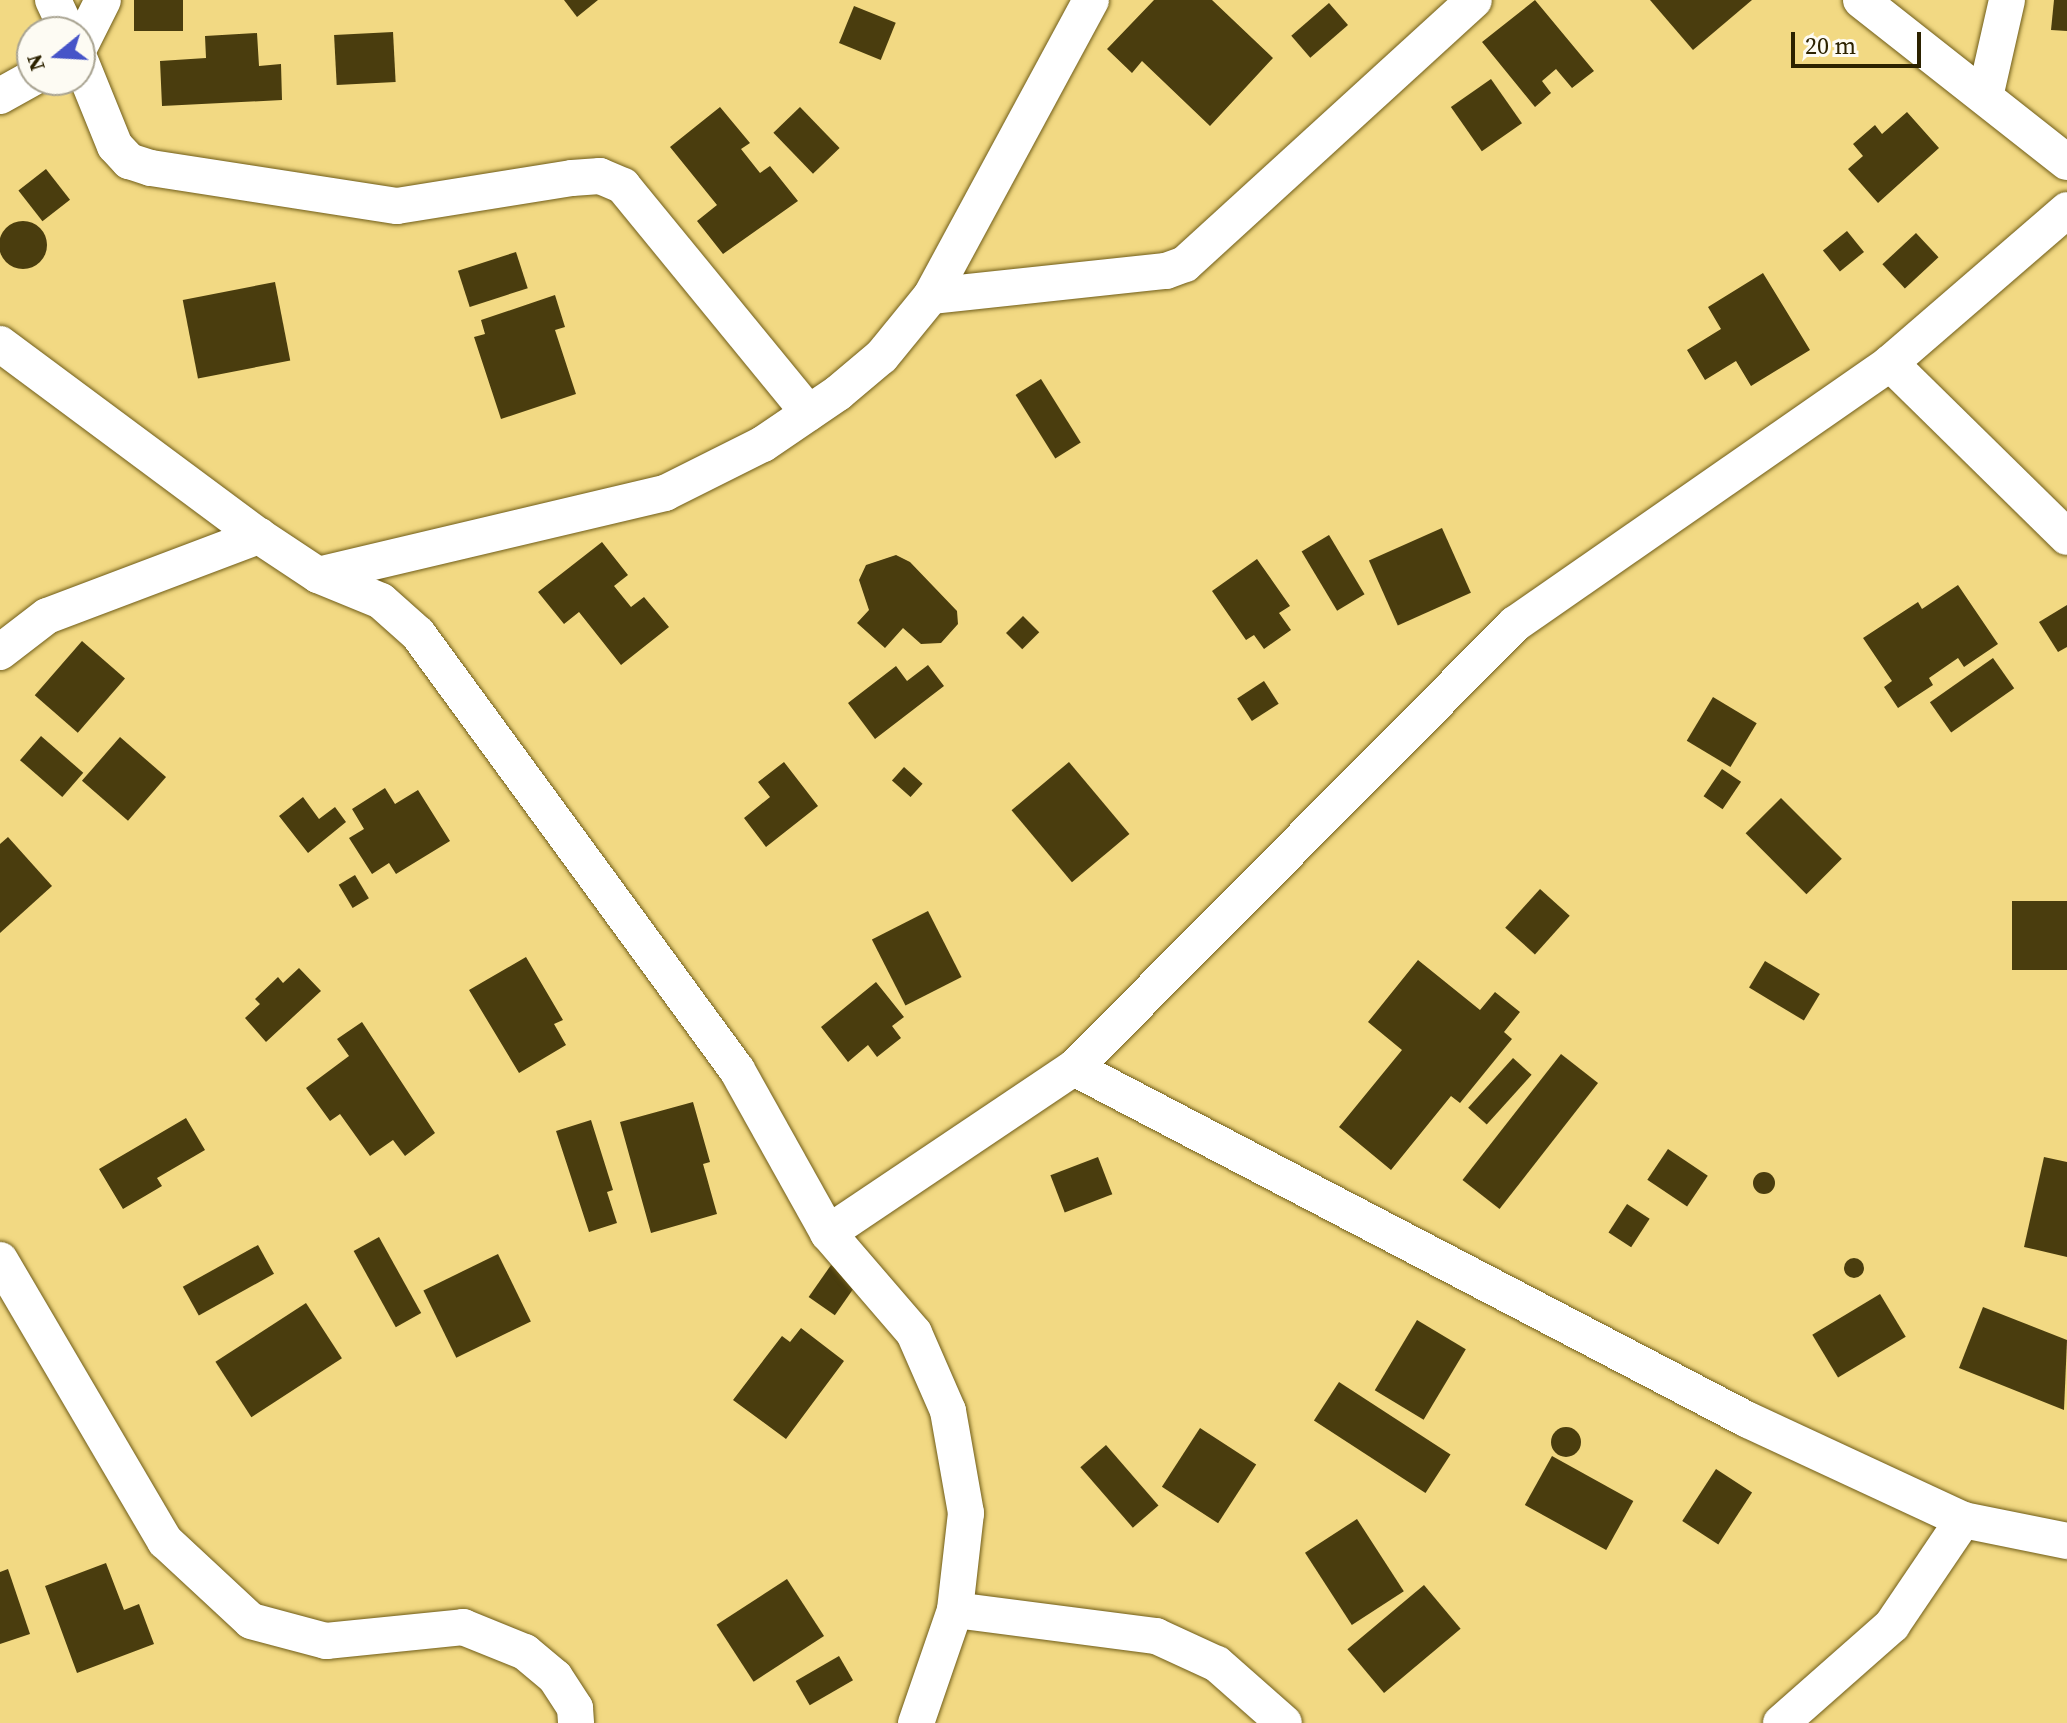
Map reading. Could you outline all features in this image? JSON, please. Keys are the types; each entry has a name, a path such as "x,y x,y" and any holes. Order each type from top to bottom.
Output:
{"street":[{"path":"318,575 665,493 763,444 809,413 882,356 931,296 1091,0"},
{"path":"931,296 1166,271 1185,264 1474,0"},
{"path":"1861,0 2067,162"},
{"path":"1985,97 2007,0"},
{"path":"95,96 115,146 129,161 151,168 397,206 572,178 600,176 623,186 809,413"},
{"path":"828,1233 1074,1068 1515,624 1890,363 2067,210"},
{"path":"0,344 259,536 318,575 381,601 418,634 737,1070 828,1233 914,1333 948,1411 966,1513 955,1610 916,1723"},
{"path":"1890,363 2067,537"},
{"path":"0,652 47,616 259,536"},
{"path":"1074,1068 1658,1378 1963,1520 2067,1541"},
{"path":"0,1260 165,1541 251,1621 326,1641 463,1627 525,1652 555,1677 575,1708 576,1723"},
{"path":"1781,1723 1892,1625 1963,1520"},
{"path":"955,1610 1156,1636 1217,1664 1284,1723"}],"building":[{"path":"134,0 183,0 183,31 134,31"},
{"path":"564,0 598,0 577,17"},
{"path":"1154,0 1212,0 1273,58 1210,126 1142,61 1132,73 1107,49"},
{"path":"1535,0 1594,71 1572,88 1556,69 1542,81 1551,93 1535,107 1482,42"},
{"path":"1650,0 1752,0 1693,50"},
{"path":"2054,0 2067,0 2067,31 2051,30"},
{"path":"1329,3 1348,25 1310,58 1291,36"},
{"path":"854,6 896,23 881,60 839,43"},
{"path":"393,32 396,82 337,85 334,35"},
{"path":"257,33 259,66 281,64 282,100 162,106 160,61 206,58 205,36"},
{"path":"1491,79 1522,123 1482,151 1451,107"},
{"path":"720,107 750,143 741,149 760,173 770,166 798,201 723,254 697,221 717,205 670,147"},
{"path":"800,107 840,148 813,174 773,133"},
{"path":"1907,112 1939,148 1878,203 1848,169 1863,156 1853,144 1875,125 1882,134"},
{"path":"46,169 70,200 42,221 18,191"},
{"path":"23,221 40,228 47,245 40,262 23,269 6,262 -1,245 6,228"},
{"path":"1847,231 1864,252 1840,271 1823,251"},
{"path":"1916,233 1939,257 1905,289 1882,264"},
{"path":"516,252 528,288 470,307 458,271"},
{"path":"1763,273 1810,350 1751,386 1736,361 1705,380 1687,350 1721,329 1708,307"},
{"path":"275,282 290,361 198,378 183,300"},
{"path":"555,295 565,327 555,330 576,394 501,419 474,337 485,334 481,320"},
{"path":"1041,379 1081,443 1055,459 1016,395"},
{"path":"1442,528 1471,593 1398,625 1369,561"},
{"path":"1329,535 1365,594 1337,611 1302,551"},
{"path":"602,542 628,575 614,586 631,607 644,597 669,627 621,665 579,612 564,624 538,592"},
{"path":"896,555 910,562 957,611 958,624 941,643 921,644 903,628 885,648 857,623 869,610 859,580 866,565"},
{"path":"1257,559 1290,606 1279,613 1291,630 1264,649 1254,635 1246,640 1212,591"},
{"path":"1958,585 1998,644 1964,667 1958,658 1929,678 1933,685 1898,708 1884,687 1892,681 1863,638 1918,602 1922,609"},
{"path":"2067,605 2067,647 2058,652 2039,622"},
{"path":"1023,616 1039,632 1022,649 1006,633"},
{"path":"82,641 125,678 78,733 35,695"},
{"path":"1993,658 2014,688 1951,732 1930,702"},
{"path":"928,665 944,686 875,739 848,703 896,666 907,681"},
{"path":"1264,681 1279,704 1252,721 1237,698"},
{"path":"1713,697 1757,723 1730,767 1687,741"},
{"path":"41,736 83,773 62,797 20,760"},
{"path":"120,737 166,777 128,821 82,781"},
{"path":"784,762 818,806 766,847 744,818 770,797 758,782"},
{"path":"1069,762 1129,834 1072,882 1012,810"},
{"path":"904,767 923,784 911,797 892,780"},
{"path":"1722,769 1741,782 1723,809 1704,796"},
{"path":"385,788 395,804 418,790 450,841 396,874 389,863 372,874 349,838 364,829 352,809"},
{"path":"303,797 319,819 335,807 346,822 308,853 279,816"},
{"path":"1781,798 1842,859 1806,894 1746,833"},
{"path":"8,837 52,886 0,933 0,844"},
{"path":"355,875 369,898 353,908 339,885"},
{"path":"1540,889 1570,916 1535,954 1505,928"},
{"path":"2012,901 2067,901 2067,970 2012,970"},
{"path":"928,911 962,977 905,1006 872,940"},
{"path":"526,957 563,1020 554,1024 566,1045 519,1073 469,990"},
{"path":"1418,960 1480,1010 1495,992 1520,1012 1504,1032 1512,1039 1460,1103 1451,1096 1391,1170 1339,1127 1402,1050 1368,1022"},
{"path":"1765,961 1820,994 1804,1021 1749,988"},
{"path":"299,968 321,991 266,1042 245,1018 260,1004 255,999 278,977 283,983"},
{"path":"876,982 904,1017 892,1026 901,1038 877,1057 868,1045 848,1062 821,1027"},
{"path":"362,1022 435,1133 405,1156 393,1140 370,1156 340,1114 330,1121 306,1088 349,1056 337,1039"},
{"path":"1561,1054 1598,1083 1500,1209 1462,1180"},
{"path":"1513,1058 1532,1075 1487,1125 1468,1108"},
{"path":"693,1102 710,1162 703,1164 717,1214 651,1233 620,1122"},
{"path":"186,1118 205,1150 157,1178 162,1186 123,1209 99,1169"},
{"path":"591,1120 613,1190 607,1192 617,1223 589,1232 556,1131"},
{"path":"1668,1149 1708,1176 1687,1207 1647,1180"},
{"path":"1098,1157 1112,1194 1065,1213 1050,1175"},
{"path":"2044,1157 2067,1162 2067,1257 2024,1247"},
{"path":"1764,1172 1775,1183 1764,1194 1753,1183"},
{"path":"1627,1204 1650,1219 1631,1247 1608,1233"},
{"path":"379,1237 421,1313 396,1327 354,1251"},
{"path":"258,1245 274,1274 199,1316 183,1287"},
{"path":"498,1254 531,1321 456,1358 423,1290"},
{"path":"1854,1258 1861,1261 1864,1268 1861,1275 1854,1278 1847,1275 1844,1268 1847,1261"},
{"path":"831,1265 857,1283 835,1315 809,1297"},
{"path":"1880,1294 1906,1337 1838,1378 1812,1335"},
{"path":"306,1303 342,1358 251,1417 215,1362"},
{"path":"1983,1307 2067,1340 2064,1410 1959,1368"},
{"path":"1417,1320 1466,1349 1424,1420 1375,1390"},
{"path":"801,1328 844,1361 786,1439 733,1400 782,1336 790,1342"},
{"path":"1339,1382 1451,1454 1425,1493 1314,1421"},
{"path":"1566,1427 1577,1431 1581,1442 1577,1453 1566,1457 1555,1453 1551,1442 1555,1431"},
{"path":"1200,1428 1256,1464 1218,1523 1162,1487"},
{"path":"1106,1445 1158,1505 1133,1528 1080,1467"},
{"path":"1552,1456 1633,1501 1606,1550 1525,1505"},
{"path":"1716,1469 1752,1492 1718,1544 1682,1521"},
{"path":"1357,1519 1404,1591 1352,1625 1305,1553"},
{"path":"106,1563 124,1610 139,1604 154,1644 77,1673 45,1586"},
{"path":"8,1569 30,1634 0,1644 0,1572"},
{"path":"787,1579 824,1636 754,1682 717,1625"},
{"path":"1424,1585 1461,1629 1384,1693 1347,1649"},
{"path":"839,1656 853,1680 810,1705 796,1681"}]}
